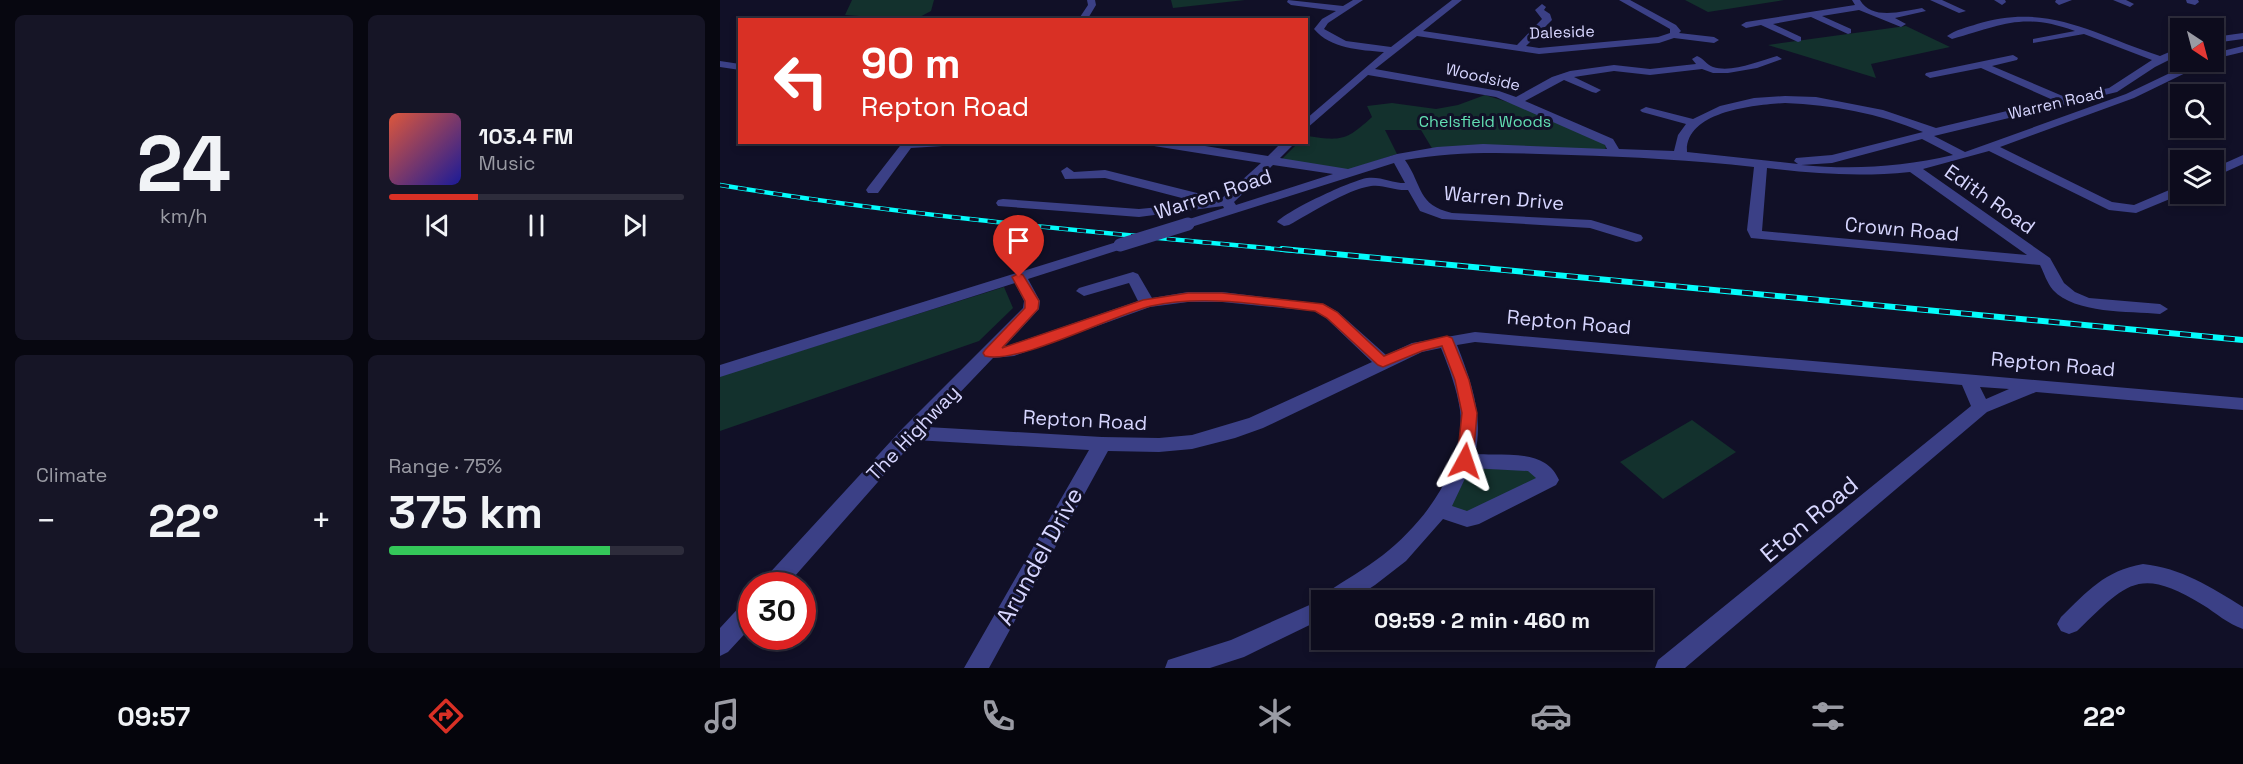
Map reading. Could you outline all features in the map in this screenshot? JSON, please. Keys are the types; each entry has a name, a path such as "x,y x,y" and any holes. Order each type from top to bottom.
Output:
{"street":[{"path":"1083,18 1092,5 1091,0"},
{"path":"1359,0 1325,21 1319,29 1325,36 1338,42 1392,50"},
{"path":"1308,124 1366,71 1458,0"},
{"path":"1623,0 1673,27 1676,31 1673,35"},
{"path":"1934,0 1962,11"},
{"path":"1291,2 1344,9"},
{"path":"1746,25 1813,15 1858,3 1901,24"},
{"path":"1519,48 1547,20 1547,16 1539,10 1542,7"},
{"path":"2019,9 2027,12 2030,18"},
{"path":"1885,17 1922,11"},
{"path":"1813,15 1848,31"},
{"path":"1952,33 2010,19 2072,21 2084,32 2161,60"},
{"path":"1764,23 1798,39"},
{"path":"2036,41 2084,32"},
{"name":"Daleside","path":"1415,33 1555,51 1659,40 1673,35 1714,40"},
{"path":"2224,39 2243,36"},
{"path":"2224,54 2243,49"},
{"name":"Warren Road","path":"1733,161 1832,159 2062,100 2113,90 2170,56"},
{"path":"1930,75 2013,58"},
{"path":"1517,101 1564,76 1614,68 1650,72 1700,63 1713,70 1752,66 1772,59"},
{"path":"720,64 738,67"},
{"path":"1982,65 2062,100"},
{"name":"Woodside","path":"1366,71 1480,90 1517,101 1609,142 1614,153"},
{"name":"Warren Road","path":"720,371 1188,224 1229,205 1397,158 1437,151 1483,148 1681,155 1833,172 1874,172 1913,168 1964,156 1990,147 2130,96 2179,72"},
{"path":"1564,76 1596,90"},
{"path":"1681,155 1679,147 1683,134 1694,123 1715,112 1743,104 1836,99 1892,116 1929,134 1964,156"},
{"path":"1646,110 1694,123"},
{"path":"873,189 909,144"},
{"path":"1167,144 1347,173"},
{"path":"1003,203 1139,213 1161,209 1200,209 1229,205 1288,144"},
{"path":"1990,147 2109,206 2136,209 2170,194"},
{"name":"Warren Drive","path":"1397,158 1405,166 1425,208 1444,215 1591,224 1636,238"},
{"path":"2224,168 2243,159"},
{"name":"Crown Road","path":"1761,165 1754,230 1756,235 2044,261"},
{"name":"Edith Road","path":"1913,168 2044,261"},
{"path":"1066,171 1070,176 1105,174 1205,201 1229,205"},
{"path":"1284,222 1324,200 1368,182 1379,182 1396,187 1414,186"},
{"path":"2044,261 2058,285 2069,295 2086,302 2160,309"},
{"name":"The Highway","path":"785,572 910,433 1031,309 1032,301 1019,277"},
{"path":"1084,291 1133,277 1148,303"},
{"path":"990,353 1008,352 1148,303 1188,297 1222,297 1318,307 1332,315 1383,362"},
{"name":"Repton Road","path":"910,433 1102,444 1159,445 1192,442 1256,423 1418,347 1475,337 2034,385 2241,407"},
{"path":"1348,590 1398,555 1440,510 1465,461 1469,413 1462,380 1447,341"},
{"path":"1968,379 1981,408"},
{"name":"Eton Road","path":"1667,668 1981,408 2034,385"},
{"name":"Arundel Drive","path":"976,668 1102,444"},
{"path":"1440,510 1467,519 1473,518 1549,480 1533,464 1465,461"},
{"path":"2069,624 2109,585 2127,575 2151,573 2175,580 2243,619"},
{"path":"1177,668 1236,649 1311,613"},
{"path":"720,645 738,625"}],"green space":[{"path":"852,0 934,0 931,11 918,18 845,15"},
{"path":"1171,0 1245,0 1173,8"},
{"path":"1685,0 1784,0 1708,12"},
{"path":"1906,26 1950,47 1871,64 1876,78 1768,45"},
{"name":"Chelsfield Woods","path":"1485,95 1514,104 1601,142 1606,146 1605,151 1433,150 1421,130 1385,130 1397,154 1345,171 1280,161 1297,144 1308,144 1308,136 1336,139 1356,131 1372,117 1367,106 1392,103 1436,109 1458,105"},
{"path":"1004,287 1013,308 979,341 720,431 720,376"},
{"path":"1692,420 1736,452 1663,499 1620,462"},
{"path":"1467,468 1528,470 1540,477 1470,515 1446,506"}],"railway":[{"path":"720,185 936,215 1298,251"},
{"path":"1282,249 2243,340"}],"route":[{"path":"1019,277 1032,301 1031,309 990,353 1008,352 1129,308 1188,297 1222,297 1298,303 1318,307 1332,315 1383,362 1418,347 1447,341 1462,380 1469,413 1465,461"}]}
